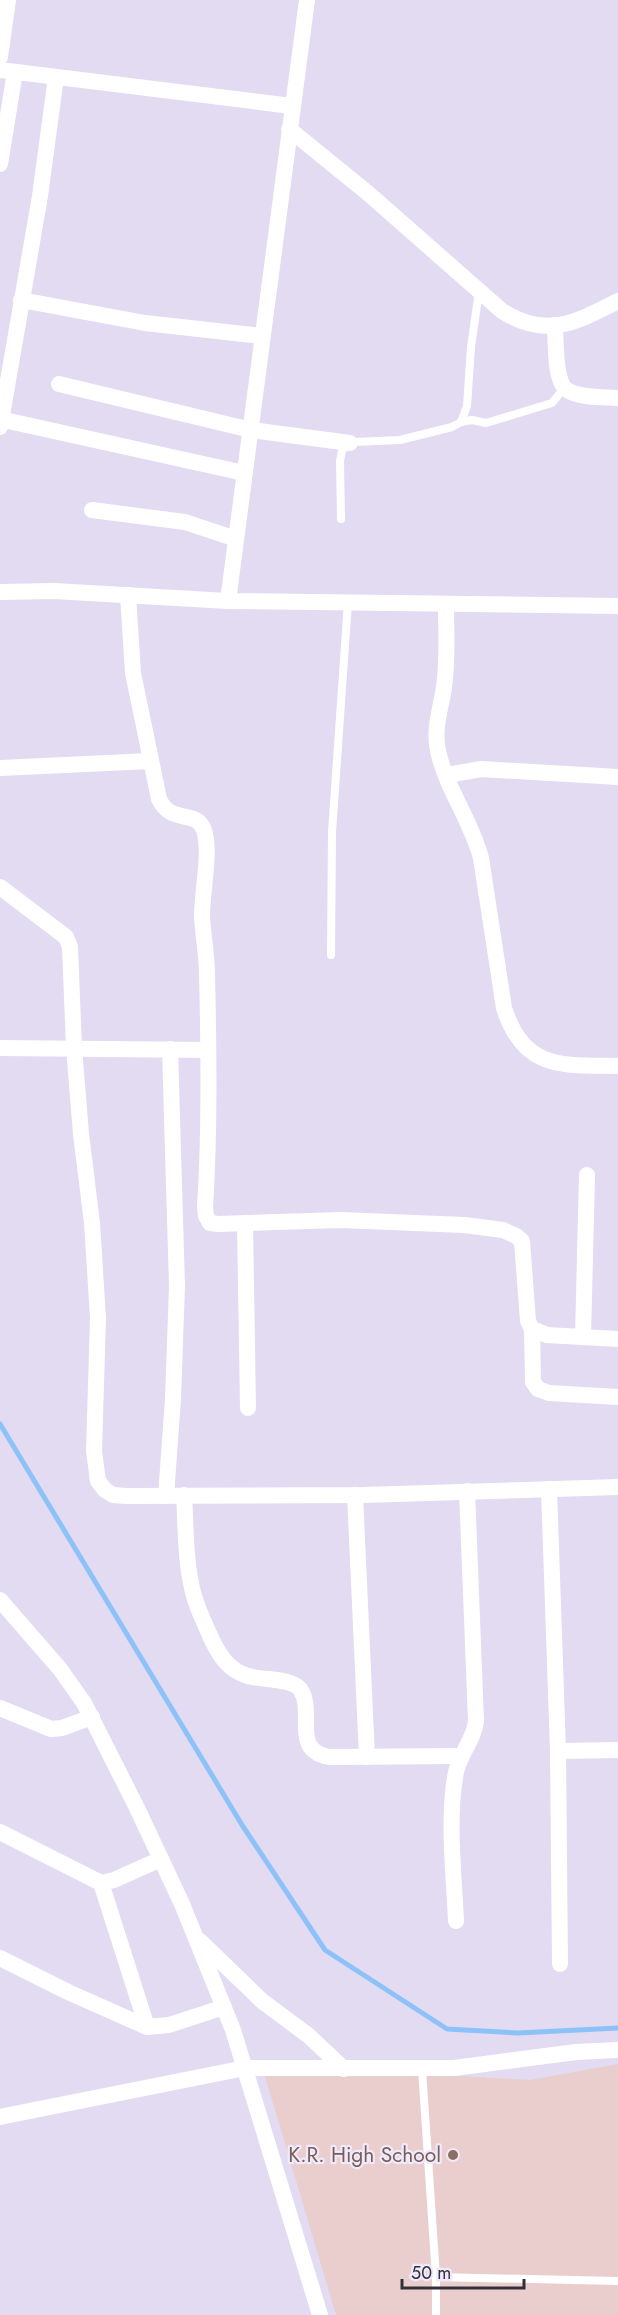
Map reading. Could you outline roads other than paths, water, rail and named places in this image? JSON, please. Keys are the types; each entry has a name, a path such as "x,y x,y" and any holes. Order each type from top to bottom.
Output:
{"street":[{"path":"0,57 8,0"},
{"path":"228,601 307,0"},
{"path":"0,164 8,71 292,106"},
{"path":"56,77 40,196 0,422 244,473"},
{"path":"289,129 369,194 502,311 519,322 533,326 555,326 578,321 618,301"},
{"path":"21,300 144,323 262,336"},
{"path":"555,326 559,378 564,388 574,393 618,398"},
{"path":"59,384 251,430 350,443"},
{"path":"92,510 185,522 236,539"},
{"path":"0,592 54,591 228,601 618,606"},
{"path":"128,595 133,673 159,799 168,813 196,820 205,831 206,859 202,900 207,973 208,1050 206,1216 210,1223 341,1220 464,1225 503,1230 522,1241 528,1321 532,1329 533,1382 538,1389 549,1393 618,1397"},
{"path":"446,604 444,687 436,737 438,753 476,838 504,1008 510,1026 517,1040 550,1061 564,1065 618,1066"},
{"path":"0,768 151,761"},
{"path":"447,775 481,769 618,777"},
{"path":"0,887 66,938 70,947 74,1047 81,1134 92,1223 98,1318 94,1451 96,1470 105,1490 113,1496 355,1495 618,1487"},
{"path":"0,1055 0,1048 208,1050"},
{"path":"166,1496 173,1399 177,1286 170,1049"},
{"path":"583,1337 587,1175"},
{"path":"245,1223 248,1408"},
{"path":"532,1329 547,1335 618,1339"},
{"path":"549,1489 558,1751 560,1964"},
{"path":"456,1921 452,1806 455,1773 460,1756 474,1733 476,1720 467,1491"},
{"path":"184,1495 193,1594 212,1639 226,1664 248,1677 299,1686 304,1695 306,1737 310,1747 318,1755 460,1756"},
{"path":"355,1495 367,1757"},
{"path":"0,1600 60,1669 92,1717 161,1859 224,2007 245,2068 320,2315"},
{"path":"0,1708 51,1729 62,1728 92,1717"},
{"path":"558,1751 618,1750"},
{"path":"0,1832 101,1883 114,1880 161,1859"},
{"path":"101,1883 122,1942 147,2026"},
{"path":"195,1936 262,2001 309,2036 344,2069"},
{"path":"0,1958 68,1992 147,2026 168,2025 224,2007"},
{"path":"0,2117 245,2068 454,2068 576,2052 618,2050"}],"lane":[{"path":"461,422 467,406 471,347 479,291"},
{"path":"341,519 340,461 346,444 400,440 472,420 486,423 552,403 564,388"},
{"path":"331,955 332,832 348,602"},
{"path":"422,2069 436,2277 436,2315"},
{"path":"436,2277 618,2281"}],"waterway":[{"path":"0,1424 242,1825 325,1950 447,2029 518,2033 618,2028"}],"place":[{"name":"K.R. High School","path":"453,2155"}]}
